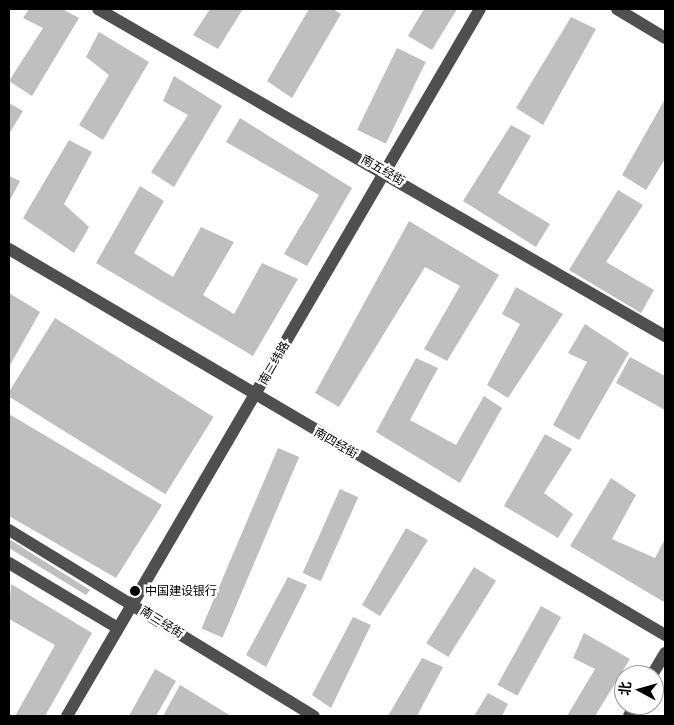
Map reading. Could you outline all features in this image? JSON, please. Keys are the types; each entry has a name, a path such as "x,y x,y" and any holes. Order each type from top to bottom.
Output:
{"street":[{"name":"南五经街","path":"98,9 385,171 665,336"},
{"name":"南二纬路","path":"67,716 480,9"},
{"path":"617,9 665,38"},
{"name":"南四经街","path":"9,249 665,635"},
{"name":"南三经街","path":"9,530 314,716"},
{"path":"9,563 118,628"},
{"path":"658,665 665,652"}],"building":[{"path":"29,9 62,9 79,18 32,96 9,81 43,28 23,18"},
{"path":"210,9 243,9 218,49 193,35"},
{"path":"309,9 333,9 341,14 292,98 267,81"},
{"path":"424,9 457,9 432,50 408,36"},
{"path":"571,17 596,29 543,125 516,108"},
{"path":"99,32 149,62 103,140 79,125 109,75 86,57"},
{"path":"397,48 426,62 386,144 357,130"},
{"path":"174,76 222,106 174,187 151,172 188,115 163,101"},
{"path":"665,99 665,159 646,190 622,175"},
{"path":"9,103 23,111 9,134"},
{"path":"240,118 352,188 307,266 284,254 319,195 226,142"},
{"path":"511,125 531,136 498,193 550,224 536,247 463,201"},
{"path":"69,140 92,152 64,204 89,227 74,253 23,218"},
{"path":"9,176 20,181 9,202"},
{"path":"140,186 164,201 134,253 173,277 201,227 234,242 203,295 234,314 262,263 298,279 253,356 96,263"},
{"path":"618,190 643,205 606,262 654,290 641,313 569,270"},
{"path":"409,221 499,275 447,361 424,349 460,286 425,267 339,407 315,393"},
{"path":"516,287 563,314 508,398 487,385 520,324 502,314"},
{"path":"9,293 40,312 9,367"},
{"path":"55,318 214,417 165,494 9,397 9,392"},
{"path":"585,324 629,353 579,440 553,425 587,362 568,353"},
{"path":"630,357 665,376 665,410 616,383"},
{"path":"416,358 438,368 410,420 456,445 484,396 502,408 460,483 376,432"},
{"path":"9,414 162,505 116,578 9,516"},
{"path":"545,434 572,449 544,493 573,514 558,538 504,506"},
{"path":"278,448 299,457 223,637 201,628"},
{"path":"611,478 636,495 612,539 655,558 665,539 664,602 570,546"},
{"path":"340,489 358,497 321,581 303,573"},
{"path":"406,528 428,540 380,616 362,605"},
{"path":"9,539 90,590 86,595 9,548"},
{"path":"474,567 496,581 448,657 426,643"},
{"path":"288,577 307,585 266,667 246,655"},
{"path":"11,584 92,633 45,716 15,716 55,645 9,619"},
{"path":"541,606 561,617 517,696 497,685"},
{"path":"353,617 371,625 331,708 312,695"},
{"path":"584,633 630,659 626,665 614,665 614,685 595,716 567,716 595,669 573,658"},
{"path":"422,658 443,667 417,716 388,716"},
{"path":"155,669 176,681 156,716 129,716"},
{"path":"180,685 231,716 163,716"},
{"path":"488,693 508,704 502,716 474,716"}],"place":[{"name":"中国建设银行","path":"135,591"}]}
